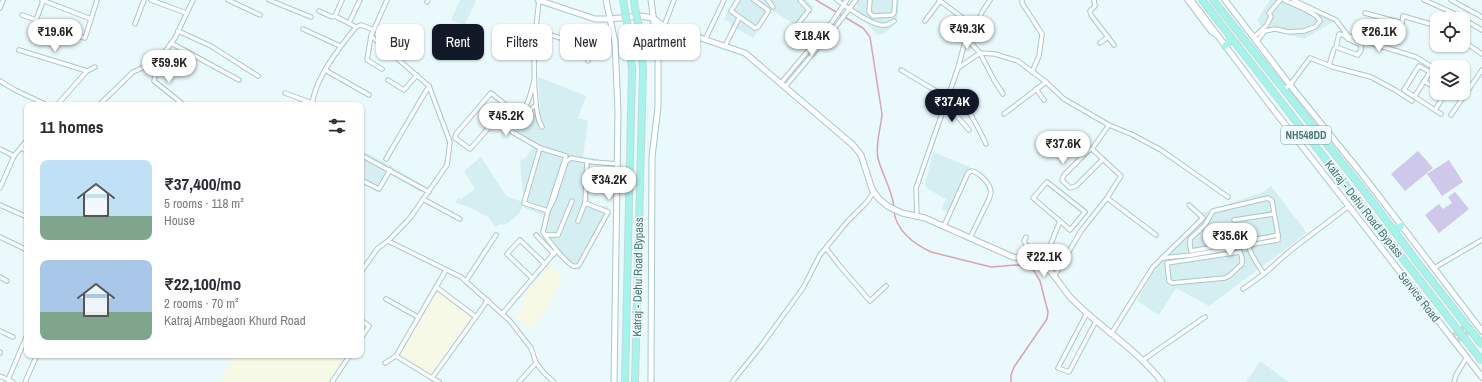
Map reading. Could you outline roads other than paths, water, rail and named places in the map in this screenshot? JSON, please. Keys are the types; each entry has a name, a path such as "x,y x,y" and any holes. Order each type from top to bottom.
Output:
{"highway":[{"name":"Katraj - Dehu Road Bypass","path":"623,0 628,29 632,69 625,382"},
{"name":"Katraj - Dehu Road Bypass","path":"634,0 639,28 642,69 635,382"},
{"name":"Katraj - Dehu Road Bypass","path":"1202,0 1482,361"},
{"name":"Katraj - Dehu Road Bypass","path":"1213,0 1482,346"},
{"path":"1225,46 1232,40"},
{"path":"1394,231 1401,226"}],"street":[{"path":"0,8 2,0"},
{"path":"22,15 36,20 43,0 91,19"},
{"path":"53,29 85,38 97,0"},
{"path":"134,24 144,0"},
{"path":"153,0 186,13"},
{"path":"180,102 154,81 158,61 171,43 193,0"},
{"path":"228,0 260,15"},
{"path":"270,0 311,17"},
{"path":"335,16 342,0"},
{"path":"349,23 360,0"},
{"path":"382,69 368,60 372,36 387,0"},
{"path":"537,24 539,0 595,19 640,16 653,18 661,24"},
{"path":"606,0 615,42 618,111 614,382"},
{"path":"651,0 658,54 658,106 652,157 651,382"},
{"path":"665,24 674,0"},
{"path":"705,40 724,0"},
{"path":"738,0 731,11 755,28 758,26 768,10 754,0"},
{"path":"768,0 773,7"},
{"path":"798,24 809,10 800,0"},
{"path":"837,0 843,7 880,25 885,25 894,21"},
{"path":"783,85 832,22 847,0"},
{"path":"783,85 837,25 856,0"},
{"path":"870,0 869,12 873,16 892,15 894,13 895,0"},
{"path":"917,217 916,188 958,68 966,38 964,19 940,0 925,21"},
{"path":"966,38 977,24 982,12 990,0"},
{"path":"1022,0 1022,3 1042,34 1039,56 1032,72"},
{"path":"1094,0 1095,6 1091,9 1090,13 1114,45"},
{"path":"1187,0 1211,32 1219,37"},
{"name":"Service Road","path":"1191,0 1349,206 1457,341 1482,377"},
{"path":"1225,0 1473,320 1480,324 1482,332"},
{"path":"1254,36 1269,22 1271,17 1269,13 1280,0"},
{"path":"1257,42 1265,31 1275,29 1289,32 1304,31 1315,27 1320,21 1319,18 1312,12 1284,0"},
{"path":"1293,0 1336,20 1344,34 1348,39 1361,45 1361,50 1358,55 1336,47 1340,34 1344,34 1416,57 1430,66"},
{"path":"1424,0 1451,12 1482,30"},
{"path":"1451,0 1482,17"},
{"path":"320,11 332,17 335,16 356,27"},
{"path":"1364,13 1402,23 1403,16 1430,24"},
{"path":"725,46 739,18"},
{"path":"312,102 313,97 326,70 340,46 356,27 361,25 374,30"},
{"path":"303,29 340,46"},
{"path":"178,30 211,46 258,76"},
{"path":"364,268 378,248 388,241 410,218 429,192 447,165 450,142 429,86 372,36"},
{"path":"1100,43 1108,37"},
{"path":"700,38 745,53 853,145 861,155 869,182 874,192 889,207 902,213 925,218 1012,257 1031,260 1046,268 1071,298 1143,360 1162,382"},
{"path":"966,38 980,53 994,80 1004,94"},
{"path":"171,43 239,80"},
{"path":"1470,46 1482,54"},
{"path":"19,50 87,71"},
{"path":"1329,66 1334,50"},
{"path":"958,68 980,53 995,54 1018,61 1046,82 1064,99 1110,125 1161,150 1228,197"},
{"path":"1284,90 1290,85 1310,58 1329,66 1371,77 1412,101"},
{"path":"534,60 536,105 539,122 542,127"},
{"path":"102,102 133,72 158,61"},
{"path":"1415,96 1430,72 1419,66 1404,90 1441,114"},
{"path":"60,102 87,71 95,67"},
{"path":"326,70 369,95"},
{"path":"901,70 948,98"},
{"path":"1470,87 1482,70"},
{"path":"388,80 404,90 417,75"},
{"path":"0,81 41,102"},
{"path":"507,107 470,149 455,138 456,134 490,94 493,94 516,113 521,112 526,106 534,81"},
{"path":"1424,81 1430,85"},
{"path":"1004,114 1046,82"},
{"path":"386,159 429,86"},
{"path":"1036,90 1044,100"},
{"path":"286,93 307,102"},
{"path":"949,93 966,108 973,117 986,144"},
{"path":"1435,110 1440,100"},
{"path":"1451,115 1461,100"},
{"path":"536,105 509,127 512,132 540,148 566,156 548,211 543,232 563,257 573,266 579,265 608,214 606,210 585,203"},
{"path":"944,106 969,130"},
{"path":"1103,159 1076,186 1070,188 1062,180 1088,151 1092,149 1110,125"},
{"path":"0,188 2,179 14,156 24,144"},
{"path":"540,148 524,203 548,211"},
{"path":"0,149 14,156"},
{"path":"1054,277 1081,231 1107,198 1121,176 1092,149"},
{"path":"364,157 429,192"},
{"path":"548,211 554,199 566,162 571,158 618,164"},
{"path":"578,221 585,203 587,161"},
{"path":"364,182 379,189 390,170"},
{"path":"944,226 968,174 974,172 979,175 990,187 991,193 970,238"},
{"path":"1047,182 1084,212 1070,230 1060,221 1033,198 1047,182"},
{"path":"732,382 761,346 803,288 820,254 846,222 866,203 874,192"},
{"path":"1107,198 1156,235"},
{"path":"1268,198 1272,201 1278,240 1192,255 1190,239 1205,225 1213,212 1268,198"},
{"path":"424,199 460,219"},
{"path":"545,235 558,235 572,201"},
{"path":"0,205 24,216"},
{"path":"1111,334 1153,267 1203,218 1189,205"},
{"path":"1243,289 1349,206"},
{"path":"1234,220 1273,214"},
{"path":"1042,266 1060,221"},
{"path":"466,281 496,235"},
{"path":"502,314 555,253 536,235"},
{"path":"1162,258 1192,255 1240,252 1243,262 1241,266 1225,278 1170,282 1167,262 1192,255 1247,241 1278,235"},
{"path":"0,237 24,249"},
{"path":"1026,237 1024,241 1026,245 1033,249 1031,260"},
{"path":"532,278 507,254 520,240 545,264"},
{"path":"1434,268 1482,240"},
{"path":"388,241 461,276 510,321 531,348 536,363 554,382"},
{"path":"1247,241 1258,266 1264,274"},
{"path":"826,248 870,301 886,286"},
{"path":"385,363 396,356 446,270"},
{"path":"0,277 7,281"},
{"path":"436,287 476,317"},
{"path":"386,299 418,317"},
{"path":"432,378 488,300"},
{"path":"1088,313 1058,368 1069,372 1096,321"},
{"path":"1143,360 1205,317"},
{"path":"1468,324 1473,320"},
{"path":"364,322 369,326 364,334"},
{"path":"1472,329 1480,324"},
{"path":"0,331 13,337"},
{"path":"8,380 24,342"},
{"path":"396,356 439,382"},
{"path":"1454,382 1456,375 1467,357"},
{"path":"25,382 36,358"},
{"path":"332,382 348,358"},
{"path":"519,382 536,363"},
{"path":"0,376 13,382"}],"waterway":[{"path":"816,0 863,28 870,37 882,114 877,153 894,207"},
{"path":"894,210 898,224 906,236 931,252 991,267 1016,265 1028,266 1034,271 1040,281 1048,312 1047,319 1014,367 1011,375 1011,382"}],"tunnel":[{"path":"1454,335 1468,324"},
{"path":"1458,340 1472,329"}]}
